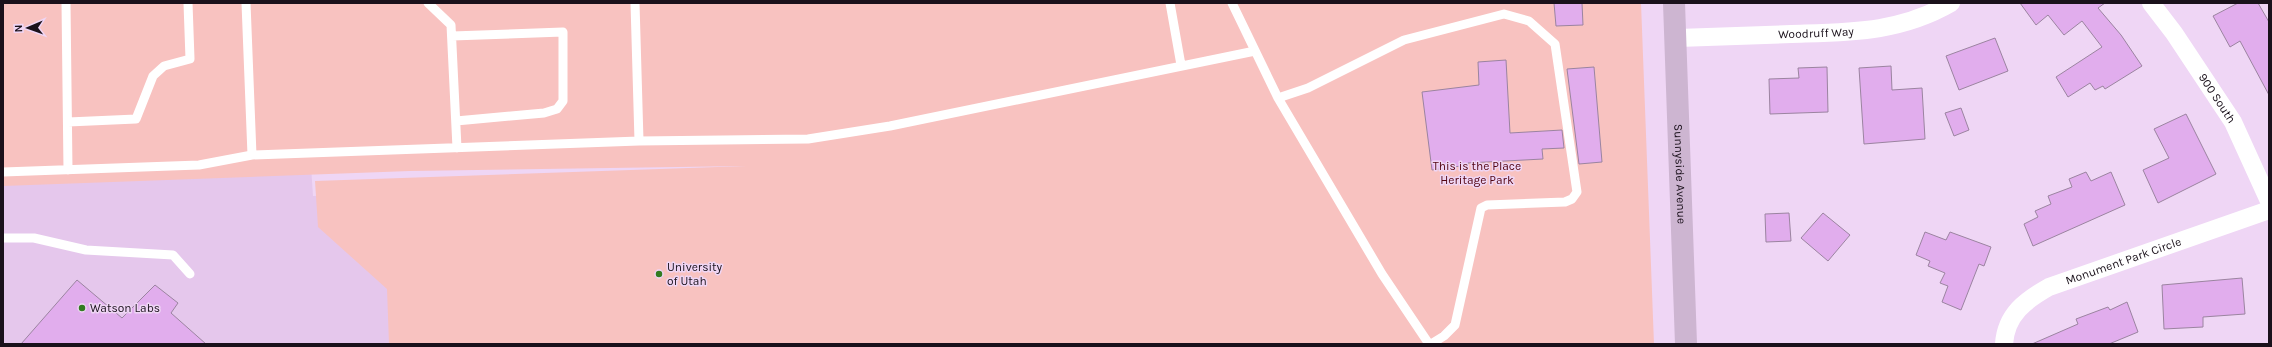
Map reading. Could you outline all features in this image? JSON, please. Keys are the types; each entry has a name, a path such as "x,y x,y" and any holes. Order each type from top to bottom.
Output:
{"main road":[{"name":"Sunnyside Avenue","path":"1674,3 1686,344"}],"street":[{"name":"Woodruff Way","path":"1675,38 1867,32 1903,24 1936,12 1951,3"},
{"name":"900 South","path":"2151,3 2174,34 2233,122 2269,201"},
{"name":"Monument Park Circle","path":"2004,344 2005,337 2014,314 2027,300 2049,287 2269,210"}],"lane":[{"path":"66,3 68,170"},
{"path":"68,122 136,119 153,76 164,66 190,59 188,3"},
{"path":"246,3 252,155"},
{"path":"428,3 451,25 457,148"},
{"path":"635,3 638,141"},
{"path":"1170,3 1181,64"},
{"path":"1232,3 1278,98 1378,268 1430,344 1444,336 1455,325 1481,208 1487,205 1565,202 1572,199 1577,192 1555,44 1529,21 1504,14 1404,40 1308,88 1278,98"},
{"path":"452,36 563,32 563,101 558,109 544,113 456,121"},
{"path":"3,172 199,165 252,155 638,141 808,139 890,126 1181,64 1255,51"},
{"path":"3,238 34,238 86,250 173,255 190,274"}],"shaded area":[{"name":"University of Utah","path":"311,166 313,196 461,192 1350,344 3,344 3,170"}],"green space":[{"name":"This is the Place Heritage Park","path":"3,3 1641,3 1654,344 389,344 387,289 318,227 315,181 746,166 410,171 3,186"}],"building":[{"path":"1554,3 1582,3 1583,25 1556,26"},
{"path":"2020,3 2105,3 2098,8 2121,35 2142,66 2105,89 2103,86 2095,90 2090,83 2068,97 2056,77 2102,47 2082,21 2064,35 2048,15 2036,25"},
{"path":"2238,3 2258,3 2269,22 2269,95 2240,41 2230,47 2213,16"},
{"path":"1995,38 2008,71 1959,90 1946,56"},
{"path":"1506,60 1510,133 1562,130 1564,148 1542,149 1543,159 1468,163 1468,165 1432,170 1422,92 1479,85 1478,62"},
{"path":"1891,66 1892,90 1922,88 1925,139 1864,144 1859,68"},
{"path":"1594,67 1602,162 1579,164 1567,69"},
{"path":"1827,67 1828,112 1770,114 1769,79 1799,78 1798,68"},
{"path":"1961,108 1969,130 1954,136 1945,113"},
{"path":"2186,114 2216,174 2158,203 2143,170 2169,158 2154,129"},
{"path":"2086,172 2091,181 2111,172 2125,205 2033,246 2024,224 2038,217 2035,211 2051,204 2048,196 2072,187 2069,179"},
{"path":"1789,213 1791,241 1766,242 1765,214"},
{"path":"1823,213 1850,235 1828,261 1801,238"},
{"path":"1925,232 1946,240 1950,232 1991,247 1984,266 1979,264 1961,310 1942,302 1948,286 1940,283 1945,273 1928,266 1930,261 1916,255"},
{"path":"2242,278 2245,314 2203,317 2203,327 2164,329 2162,285"},
{"name":"Watson Labs","path":"77,280 122,318 155,285 178,303 171,313 206,344 21,344"},
{"path":"2127,302 2138,332 2109,344 2032,344 2078,324 2076,319 2108,307 2110,310"}],"place":[{"name":"University of Utah","path":"659,274"},
{"name":"Watson Labs","path":"82,308"}]}
